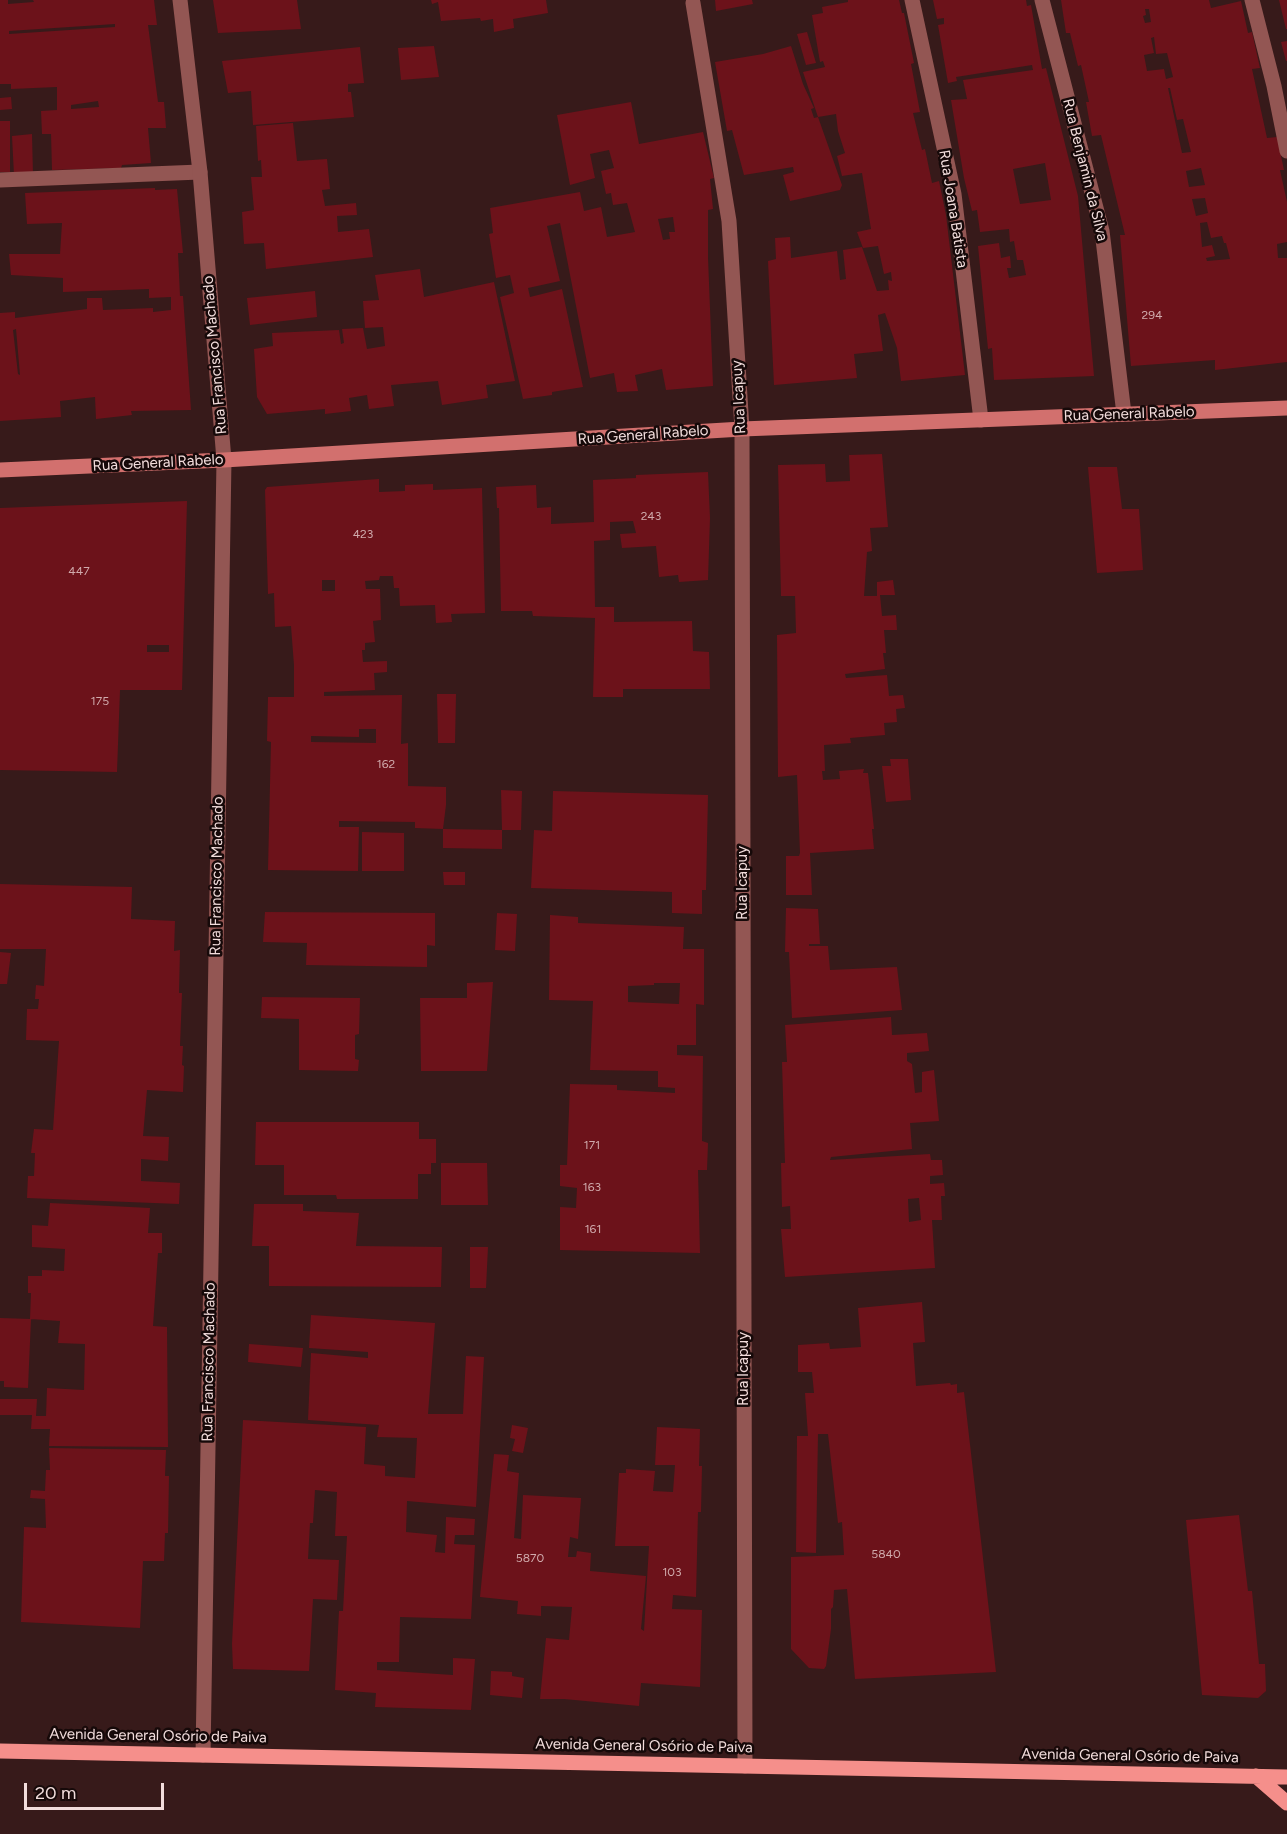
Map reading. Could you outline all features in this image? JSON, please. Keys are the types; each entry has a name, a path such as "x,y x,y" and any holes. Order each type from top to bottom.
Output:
{"main road":[{"name":"Avenida General Osório de Paiva","path":"0,1751 1287,1777"},
{"path":"1256,1776 1287,1803"}],"street":[{"name":"Rua Francisco Machado","path":"180,0 200,172 224,460 202,1755"},
{"name":"Rua Joana Batista","path":"912,0 954,194 981,420"},
{"name":"Rua Benjamin da Silva","path":"1042,0 1102,231 1124,414"},
{"path":"1252,0 1274,86 1287,151"},
{"name":"Rua Icapuy","path":"693,3 729,221 741,429 745,1766"},
{"path":"0,180 200,172"},
{"name":"Rua General Rabelo","path":"0,470 224,460 741,429 1287,408"}],"building":[{"path":"0,0 8,0 8,4 34,2 33,0 154,0 157,25 148,25 158,102 164,102 166,128 148,128 151,163 122,165 121,168 52,170 51,134 42,134 41,111 57,110 57,87 11,89 11,84 0,84","holes":["115,24 115,27 9,34 9,31","98,101 99,107 71,109 71,105"]},
{"path":"213,0 297,0 301,29 218,33"},
{"path":"431,0 546,0 548,13 513,19 514,28 494,32 493,19 441,21 438,2 432,4"},
{"path":"715,0 752,0 753,4 716,11"},
{"path":"848,0 899,0 902,13 904,13 914,63 911,64 920,112 913,113 922,150 925,149 932,183 939,181 946,215 965,375 901,381 897,348 885,313 878,315 883,351 854,354 857,378 774,385 768,261 776,259 775,238 790,237 791,258 837,251 840,280 846,279 843,250 862,247 877,291 889,290 888,280 892,281 891,272 884,274 878,246 863,248 857,232 871,229 862,173 842,176 837,156 845,153 838,131 836,114 818,117 803,72 825,67 823,61 820,62 812,15 823,13 822,7 848,2"},
{"path":"933,0 1026,0 1027,6 1031,5 1042,69 1046,68 1078,196 1094,376 994,380 992,348 988,349 978,246 999,243 1001,258 1010,256 1011,268 1007,268 1009,278 1026,275 1023,260 1017,260 1014,241 1010,242 1009,229 980,232 977,210 972,211 964,178 951,100 967,99 963,80 1033,70 1032,65 956,77 957,81 948,83 938,25 944,24 944,18 937,19","holes":["1045,163 1051,200 1020,204 1013,169"]},
{"path":"1061,0 1209,0 1211,8 1241,1 1248,33 1252,32 1260,68 1252,69 1267,138 1277,137 1284,170 1280,170 1287,202 1287,242 1277,244 1278,258 1287,258 1287,362 1215,370 1215,360 1131,366 1120,235 1125,235 1101,135 1092,136 1086,102 1089,102 1081,65 1078,66 1070,33 1066,33","holes":["1145,9 1149,9 1151,22 1145,23 1143,16 1146,15","1154,37 1156,54 1167,53 1173,77 1166,79 1164,69 1147,71 1144,55 1154,53 1151,38","1168,88 1170,88 1177,120 1183,119 1191,152 1182,153","1201,168 1205,185 1189,187 1186,171","1205,198 1208,213 1196,216 1192,199","1207,222 1211,238 1222,236 1230,259 1207,261 1206,258 1215,256 1212,245 1202,247 1200,223"]},
{"path":"1279,0 1287,0 1287,29 1286,29"},
{"path":"807,32 816,63 806,65 797,34"},
{"path":"1287,41 1287,61 1286,61 1281,42"},
{"path":"434,46 439,77 401,80 398,48"},
{"path":"791,46 803,84 814,108 811,109 814,118 818,117 842,185 840,190 790,201 783,175 794,172 793,167 744,175 732,130 727,131 715,62 763,54"},
{"path":"360,47 364,83 348,84 354,117 253,125 251,91 228,93 222,61"},
{"path":"11,97 12,109 0,110 0,98"},
{"path":"631,102 639,144 703,132 714,178 710,179 713,209 708,210 713,386 666,390 662,369 635,375 638,391 617,392 614,373 590,378 560,223 547,226 560,281 528,288 530,297 562,289 583,387 523,399 500,297 514,293 510,275 496,278 489,234 493,233 490,208 580,192 584,211 601,207 607,237 635,232 627,203 613,205 611,193 606,194 601,171 614,168 609,150 590,154 595,178 570,185 557,115","holes":["673,217 675,232 669,232 670,239 663,240 658,219"]},
{"path":"0,121 10,121 10,172 0,172"},
{"path":"293,123 297,161 327,159 330,189 322,190 325,206 356,203 357,215 337,216 338,232 369,229 373,257 266,269 264,243 244,244 242,212 254,210 251,177 262,177 261,160 258,161 256,126"},
{"path":"32,134 33,175 14,175 12,136"},
{"path":"177,189 183,253 178,253 180,296 183,296 191,410 131,411 132,415 96,419 95,397 60,401 61,417 0,421 0,313 15,312 15,318 87,309 87,298 102,298 103,310 153,308 153,312 171,310 171,297 149,298 149,289 63,292 63,278 11,275 9,254 60,254 62,223 27,224 25,193","holes":["16,329 20,375 18,374 13,330"]},
{"path":"420,269 424,297 494,282 515,381 486,385 488,398 442,405 438,381 391,385 394,406 369,409 367,395 349,398 351,411 325,414 325,409 267,414 257,397 254,349 273,346 272,333 339,330 341,344 344,343 342,329 363,328 367,349 385,346 383,327 365,328 363,301 379,300 375,275"},
{"path":"315,291 317,317 250,325 247,298"},
{"path":"882,454 888,527 870,528 872,551 867,552 864,596 877,596 877,582 893,580 895,595 880,595 882,616 896,615 897,630 884,630 885,669 845,674 846,678 887,675 889,696 903,695 905,708 896,709 897,722 884,723 885,735 850,738 851,743 824,745 823,780 840,779 839,771 864,769 863,773 868,773 874,849 810,853 812,895 786,895 786,856 799,856 800,853 797,775 778,777 777,635 796,633 795,596 781,596 778,465 825,464 826,482 850,481 849,455"},
{"path":"1088,467 1117,467 1122,509 1139,509 1143,570 1097,573"},
{"path":"708,472 710,518 708,580 679,582 678,575 659,577 656,546 622,548 620,534 636,533 633,521 610,522 610,540 594,541 595,607 614,607 614,622 692,621 693,651 709,652 710,689 623,689 623,697 593,697 595,618 533,616 532,611 501,611 499,508 497,508 496,487 536,485 537,508 551,507 551,524 594,522 593,480 636,478 636,475"},
{"path":"379,479 379,492 405,491 405,485 433,484 433,490 482,488 485,613 451,614 452,622 436,623 435,605 400,606 399,588 394,588 393,576 380,576 379,580 365,581 366,589 380,589 381,620 373,621 375,642 365,643 365,650 362,650 363,662 387,661 387,672 374,673 375,690 324,692 324,696 402,695 401,744 408,743 408,786 446,787 443,829 415,828 415,822 339,821 339,827 359,827 358,871 268,870 271,742 267,741 268,697 294,697 294,665 291,626 275,627 274,593 268,594 265,490 267,487","holes":["322,580 335,580 335,591 322,591","359,729 376,729 376,743 311,742 311,736 359,737"]},
{"path":"187,501 182,690 120,690 117,772 0,770 0,508","holes":["147,645 169,645 169,652 147,652"]},
{"path":"437,694 456,694 455,743 438,743"},
{"path":"890,759 908,759 911,800 886,802 882,766 891,766"},
{"path":"501,790 522,791 521,830 502,830"},
{"path":"553,791 708,795 706,890 702,890 702,914 672,913 672,892 531,888 534,830 552,831"},
{"path":"443,829 502,830 502,849 443,848"},
{"path":"362,832 404,833 404,871 362,871"},
{"path":"443,872 465,872 465,885 444,885"},
{"path":"0,884 132,887 131,919 175,921 174,951 180,950 179,993 182,993 180,1046 183,1046 183,1092 147,1090 143,1136 169,1137 168,1161 141,1159 141,1181 180,1183 179,1204 27,1198 28,1176 34,1176 35,1153 31,1153 34,1129 53,1130 59,1041 26,1040 27,1009 38,1009 39,999 35,999 36,985 44,986 46,949 0,949"},
{"path":"786,908 818,909 820,944 809,944 809,946 828,946 830,970 897,967 902,1010 792,1018 789,952 785,952"},
{"path":"265,912 435,913 435,946 427,945 427,967 306,965 307,943 263,942"},
{"path":"497,913 517,914 515,951 495,950"},
{"path":"550,915 578,917 578,923 684,927 683,949 704,949 704,1005 696,1004 696,1045 677,1045 677,1055 703,1056 702,1141 708,1143 707,1170 698,1170 700,1253 560,1250 560,1207 576,1208 577,1188 560,1186 560,1165 567,1165 570,1084 617,1085 617,1090 675,1093 675,1088 658,1087 658,1071 590,1070 593,1001 549,1000","holes":["680,983 679,1004 628,1002 628,986"]},
{"path":"0,952 11,953 7,984 0,984"},
{"path":"493,982 487,1071 421,1071 420,998 467,998 467,983"},
{"path":"262,997 360,998 359,1034 355,1035 355,1059 359,1060 358,1071 299,1070 299,1019 261,1018"},
{"path":"891,1017 892,1035 927,1033 929,1051 907,1053 907,1061 912,1064 915,1093 922,1092 922,1072 934,1070 939,1121 910,1123 912,1149 831,1157 830,1160 930,1154 931,1160 942,1160 943,1175 930,1176 930,1184 944,1183 945,1196 941,1196 942,1220 932,1220 935,1268 785,1277 781,1229 791,1229 790,1206 782,1207 781,1163 785,1163 782,1062 787,1062 785,1025","holes":["919,1198 921,1220 909,1222 908,1199"]},
{"path":"256,1122 419,1122 419,1139 436,1139 436,1163 431,1163 431,1174 418,1174 418,1199 337,1199 336,1195 284,1195 284,1165 255,1165"},
{"path":"441,1163 487,1163 488,1205 441,1205"},
{"path":"50,1203 150,1208 148,1233 162,1233 162,1253 158,1253 153,1326 167,1327 168,1447 49,1446 50,1429 31,1429 32,1415 0,1415 0,1399 37,1399 36,1416 46,1416 47,1388 84,1390 85,1344 58,1343 60,1321 30,1319 31,1293 28,1293 28,1276 42,1276 42,1270 64,1271 65,1249 32,1247 32,1225 48,1226"},
{"path":"254,1204 303,1204 303,1211 359,1213 356,1246 442,1247 441,1287 269,1286 269,1246 252,1246"},
{"path":"470,1247 488,1247 486,1288 470,1288"},
{"path":"922,1302 925,1342 913,1343 916,1386 950,1383 951,1385 957,1384 957,1393 964,1392 996,1672 855,1679 847,1589 834,1590 826,1666 824,1669 809,1668 791,1649 791,1557 844,1555 842,1522 838,1523 828,1434 818,1434 816,1553 796,1552 797,1436 808,1436 805,1393 814,1393 812,1372 798,1372 798,1345 829,1343 830,1349 861,1347 858,1308"},
{"path":"311,1315 435,1323 428,1414 463,1414 466,1356 484,1357 476,1507 407,1501 406,1532 437,1535 435,1552 445,1553 446,1517 475,1519 474,1535 455,1535 454,1544 475,1545 471,1619 400,1617 399,1662 377,1662 377,1670 453,1675 453,1658 475,1659 471,1710 375,1707 376,1693 335,1690 339,1611 343,1611 347,1536 335,1536 337,1492 315,1490 308,1559 339,1560 337,1600 313,1599 309,1671 233,1669 232,1644 243,1420 366,1427 364,1464 385,1466 385,1476 415,1478 417,1438 377,1437 379,1425 308,1420 311,1353 368,1358 368,1352 309,1348"},
{"path":"0,1318 31,1319 28,1388 4,1387 4,1381 0,1381"},
{"path":"249,1344 303,1348 301,1367 248,1362"},
{"path":"512,1425 528,1428 523,1453 512,1451 515,1439 510,1438"},
{"path":"657,1427 700,1429 701,1512 698,1512 696,1597 673,1595 672,1609 702,1610 700,1687 641,1683 639,1706 540,1699 546,1638 569,1640 572,1607 541,1606 541,1616 517,1614 518,1601 480,1597 494,1454 509,1455 507,1471 519,1473 514,1538 521,1539 523,1495 581,1498 578,1539 570,1537 568,1557 576,1557 577,1551 591,1553 590,1571 646,1576 641,1629 644,1631 649,1546 615,1546 619,1473 626,1473 626,1469 655,1471 653,1491 673,1492 675,1465 655,1465"},
{"path":"49,1448 166,1450 165,1476 169,1476 168,1533 165,1533 164,1561 143,1561 140,1628 21,1622 24,1527 46,1528 45,1499 30,1498 31,1490 45,1491 46,1470 50,1470"},
{"path":"1239,1515 1248,1591 1252,1591 1259,1664 1265,1664 1266,1691 1258,1698 1202,1695 1186,1520"},
{"path":"491,1671 512,1672 512,1676 524,1678 522,1698 490,1695"}]}
